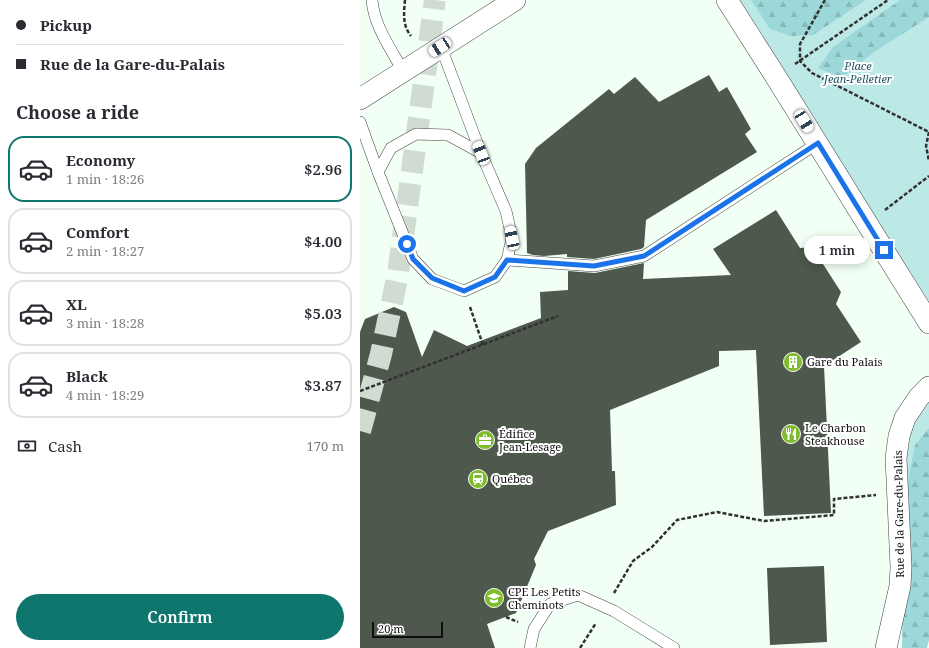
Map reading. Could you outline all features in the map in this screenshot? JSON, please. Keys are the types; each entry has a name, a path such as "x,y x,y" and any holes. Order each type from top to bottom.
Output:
{"street":[{"path":"360,99 515,0"},
{"path":"727,0 818,143 929,323"},
{"name":"Rue de la Gare-du-Palais","path":"886,648 900,586 901,566 896,458 899,436 905,418 919,397 929,387"}],"lane":[{"path":"372,0 373,12 381,32 403,71"},
{"path":"360,122 378,172 413,259 432,278 464,291 495,277 507,260 512,238 506,211 481,153 440,47"},
{"path":"378,172 391,148 416,134 448,135 481,153"},
{"path":"507,260 594,266 644,256 818,143"},
{"path":"530,648 534,629 550,604 578,595 614,611 674,648"}],"path":[{"path":"406,0 404,10 405,25 411,36"},
{"path":"826,0 800,44 800,61 812,74 929,132 926,146 929,161"},
{"path":"794,65 888,0"},
{"path":"880,214 929,176"},
{"path":"464,291 483,345"},
{"path":"360,391 558,316"},
{"path":"580,648 633,560 652,547 677,520 717,512 764,521 834,515 834,499 881,495"},
{"path":"506,617 522,623"}],"green space":[{"name":"Place Jean-Pelletier","path":"727,0 929,0 929,323"},
{"path":"751,0 866,0 813,35 791,36 770,29"},
{"path":"900,0 929,0 929,17 874,52 842,78 818,68 833,47"},
{"path":"929,387 929,473 897,481 896,458"},
{"path":"929,428 929,640 927,648 902,648 905,495 915,445"}],"building":[{"path":"709,75 719,92 727,87 751,129 745,134 757,152 646,220 644,247 641,249 594,259 567,257 567,254 544,256 527,253 525,164 536,148 609,89 614,94 635,77 659,102"},
{"name":"Édifice Jean-Lesage","path":"776,210 800,248 812,247 841,292 836,304 861,342 824,366 831,513 764,516 756,350 719,351 719,366 610,410 612,471 615,471 616,505 548,531 534,559 536,565 516,613 487,624 495,648 360,648 360,332 365,319 394,307 406,312 422,357 434,330 467,346 541,318 540,292 568,290 568,271 595,273 644,263 643,279 731,275 713,249"},
{"path":"824,566 827,642 770,645 767,568"}],"tunnel":[{"path":"360,431 381,354 398,274 435,0"}],"place":[{"name":"Gare du Palais","path":"793,362"},
{"name":"Le Charbon Steakhouse","path":"791,434"},
{"name":"Édifice Jean-Lesage","path":"485,440"},
{"name":"Québec","path":"478,479"},
{"name":"CPE Les Petits Cheminots","path":"494,598"}],"route":[{"path":"407,244 413,259 432,278 464,291 495,277 507,260 594,266 644,256 818,143 884,250"}]}
